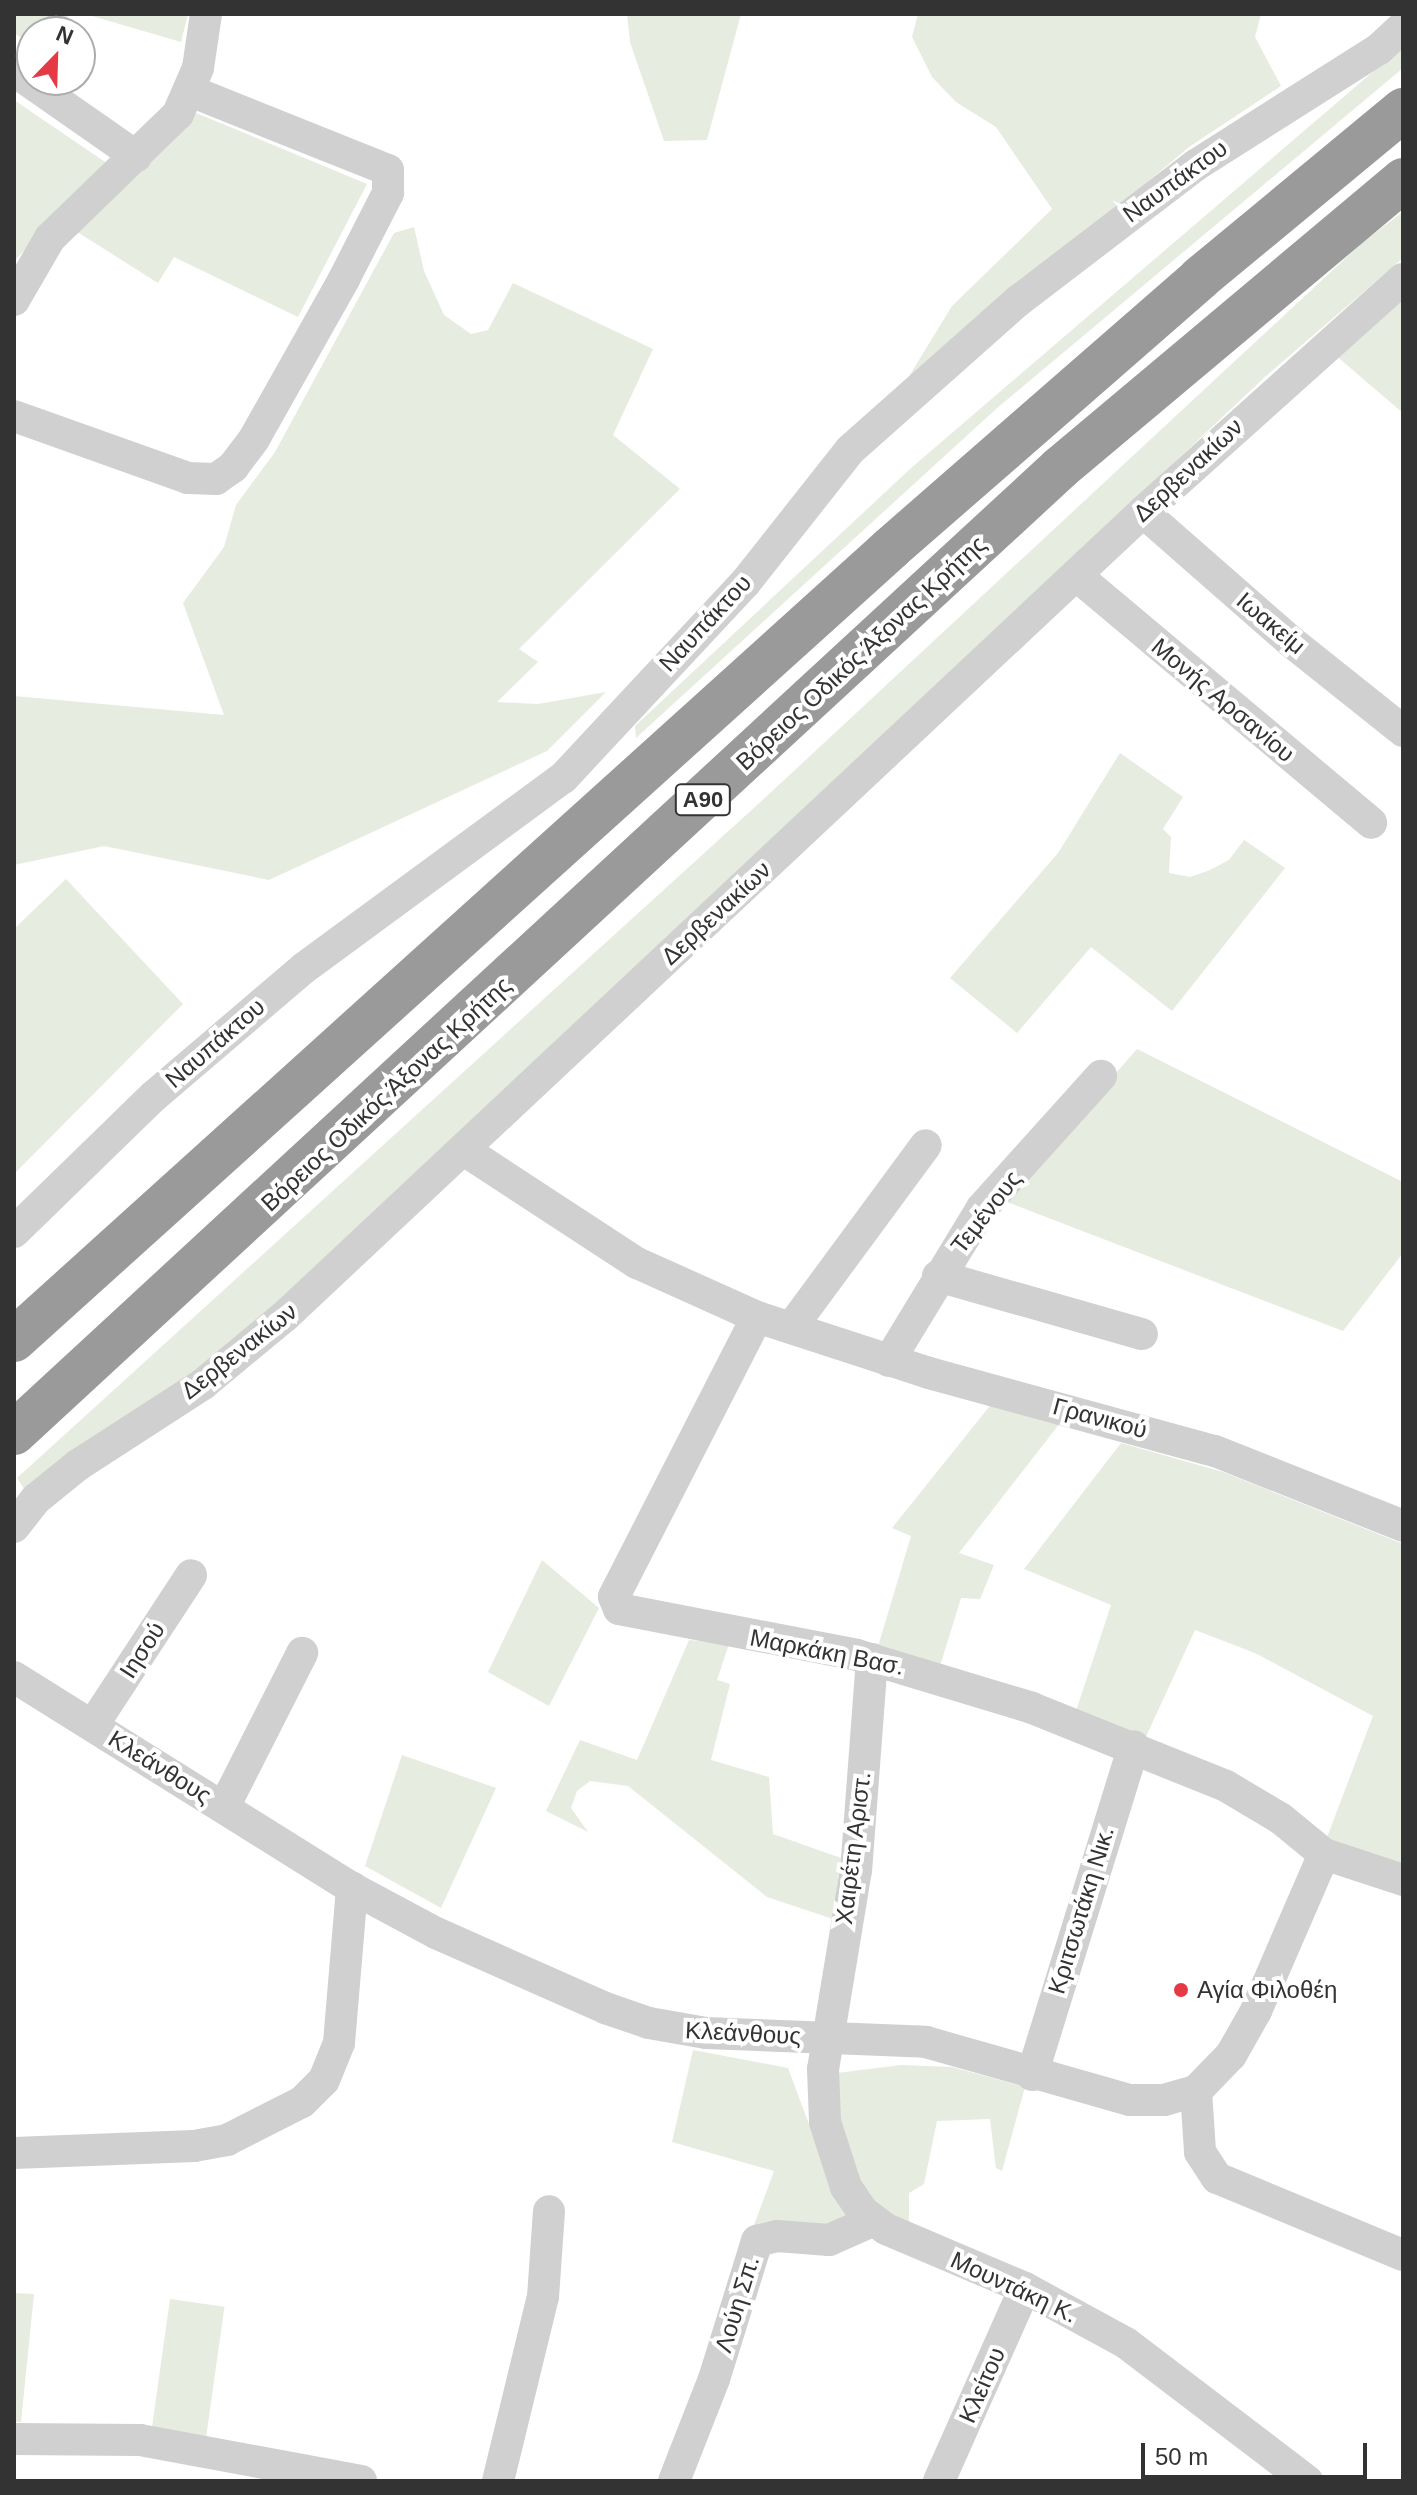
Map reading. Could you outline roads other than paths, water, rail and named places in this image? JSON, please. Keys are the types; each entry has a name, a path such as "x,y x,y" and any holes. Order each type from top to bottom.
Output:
{"highway":[{"name":"Α90","path":"14,1340 891,548 1200,278 1403,110"},
{"name":"Βόρειος Οδικός Άξονας Κρήτης","path":"14,1433 1060,468 1403,180"}],"street":[{"path":"14,300 50,238 178,114 190,91 206,14"},
{"name":"Ναυπάκτου","path":"14,1232 154,1096 304,968 563,778 745,583 850,450 1018,301 1196,165 1379,49 1403,27"},
{"path":"14,71 136,156"},
{"path":"14,416 188,478 216,479 233,467 254,439 344,279 388,193 388,170 190,91"},
{"name":"Δερβενακίων","path":"14,1527 36,1499 78,1465 203,1384 259,1339 1143,512 1403,279"},
{"name":"Ιωακείμ","path":"1143,512 1289,640 1403,731"},
{"name":"Μονής Αρσανίου","path":"1077,576 1371,823"},
{"name":"Τεμένους","path":"889,1361 982,1208 1101,1076"},
{"path":"791,1328 926,1145"},
{"name":"Γρανικού","path":"464,1150 637,1263 757,1317 889,1361 1215,1451 1403,1526"},
{"path":"938,1276 1142,1334"},
{"name":"Μαρκάκη Βασ.","path":"757,1317 614,1603 619,1609 725,1633 872,1659 992,1694 1134,1746 1245,1796 1324,1854"},
{"name":"Ιησού","path":"93,1725 191,1575"},
{"path":"224,1807 302,1653"},
{"name":"Χαιρέτη Αριστ.","path":"828,2037 856,1870 872,1659"},
{"name":"Κλεάνθους","path":"14,1677 352,1888 554,1987 649,2023 706,2033 926,2042 1032,2075 1130,2100 1164,2100 1196,2091"},
{"name":"Κριτσωτάκη Νικ.","path":"1032,2075 1134,1746"},
{"path":"1403,1880 1324,1854 1243,2035 1219,2070 1196,2091 1200,2152 1217,2178 1403,2255"},
{"path":"14,2153 194,2146 227,2140 302,2102 324,2080 339,2043 352,1888"},
{"path":"828,2037 825,2122 842,2178 872,2221"},
{"path":"498,2481 543,2297 549,2211"},
{"name":"Μουντάκη Κ.","path":"872,2221 1025,2288 1153,2361 1307,2481"},
{"name":"Λούη Σπ.","path":"674,2481 714,2379 757,2241 777,2236 829,2240 872,2221"},
{"name":"Κλείτου","path":"939,2481 1025,2288"},
{"path":"14,2439 140,2440 361,2481"}],"place":[{"name":"Αγία Φιλοθέη","path":"1181,1990"}]}
